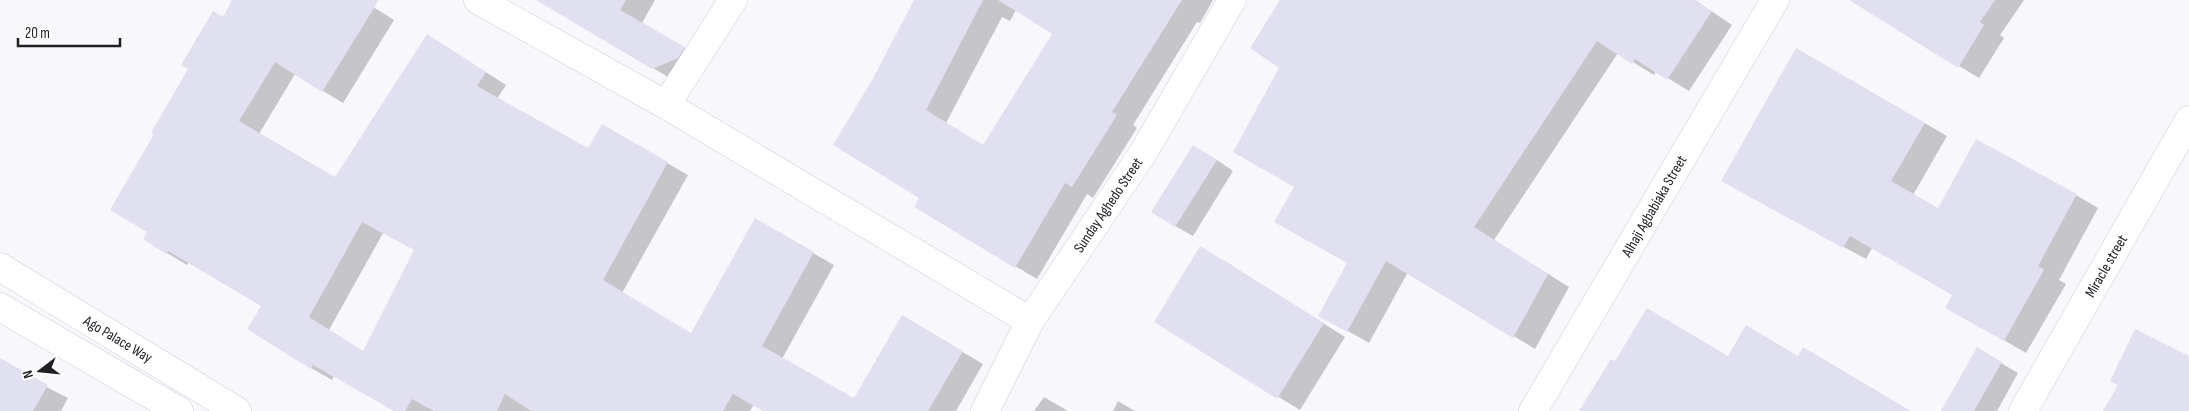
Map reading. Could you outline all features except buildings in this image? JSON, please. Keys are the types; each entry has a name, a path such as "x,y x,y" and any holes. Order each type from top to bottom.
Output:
{"street":[{"path":"478,0 666,105 1030,321"},
{"path":"666,105 732,0"},
{"name":"Sunday Aghedo Street","path":"985,411 1030,321 1144,153 1232,0"},
{"name":"Alhaji Agbabiaka Street","path":"1533,411 1775,0"},
{"name":"Miracle street","path":"2023,411 2189,120"},
{"name":"Ago Palace Way","path":"0,267 230,409"},
{"name":"Ago Palace Way","path":"0,307 179,411"}]}
